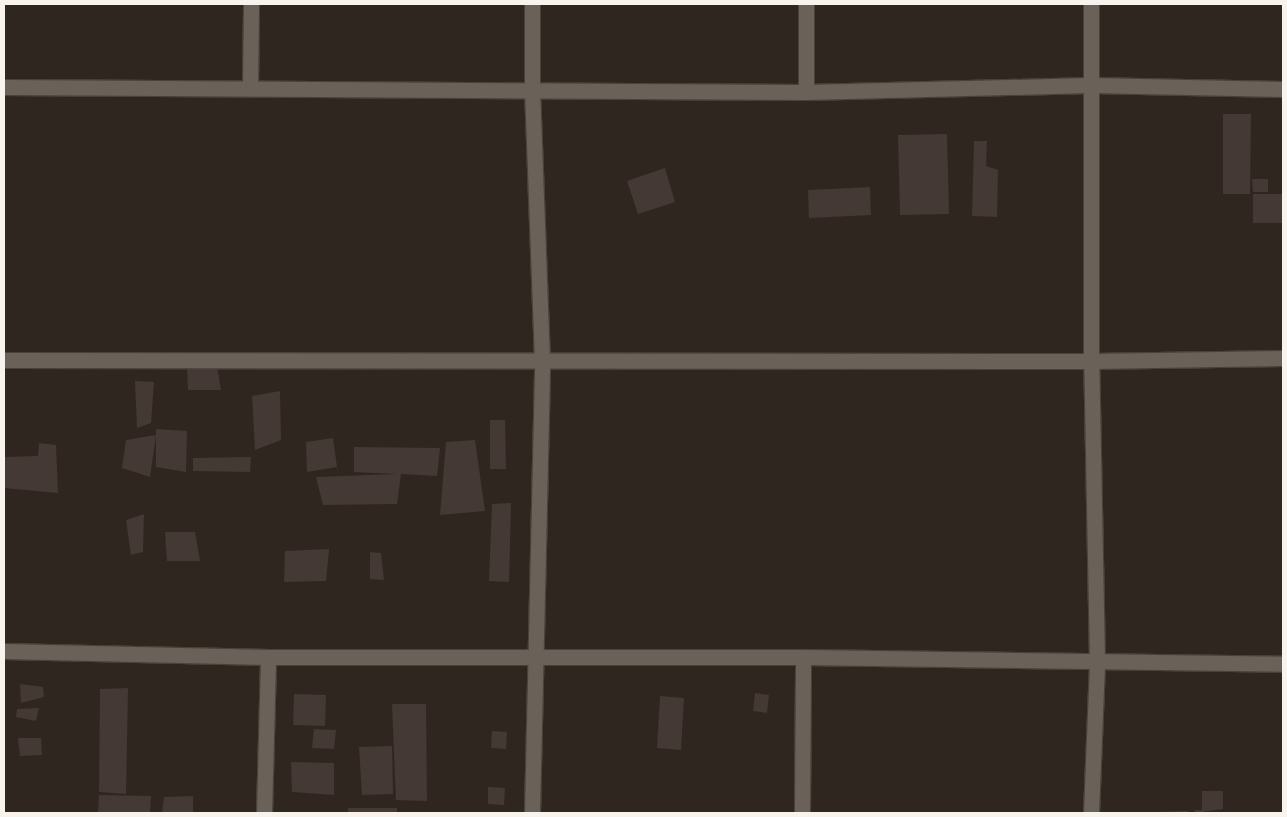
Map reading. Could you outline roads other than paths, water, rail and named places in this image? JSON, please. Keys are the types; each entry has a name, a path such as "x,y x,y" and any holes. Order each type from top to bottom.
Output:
{"street":[{"path":"250,88 251,4"},
{"path":"532,4 532,91 542,361 532,813"},
{"path":"806,4 806,92"},
{"path":"1091,4 1091,361 1097,661 1091,813"},
{"path":"4,87 806,92 1090,86 1283,90"},
{"path":"4,360 1091,361 1283,358"},
{"path":"4,651 268,657 803,657 1283,664"},
{"path":"264,813 268,657"},
{"path":"802,813 803,657"}]}
